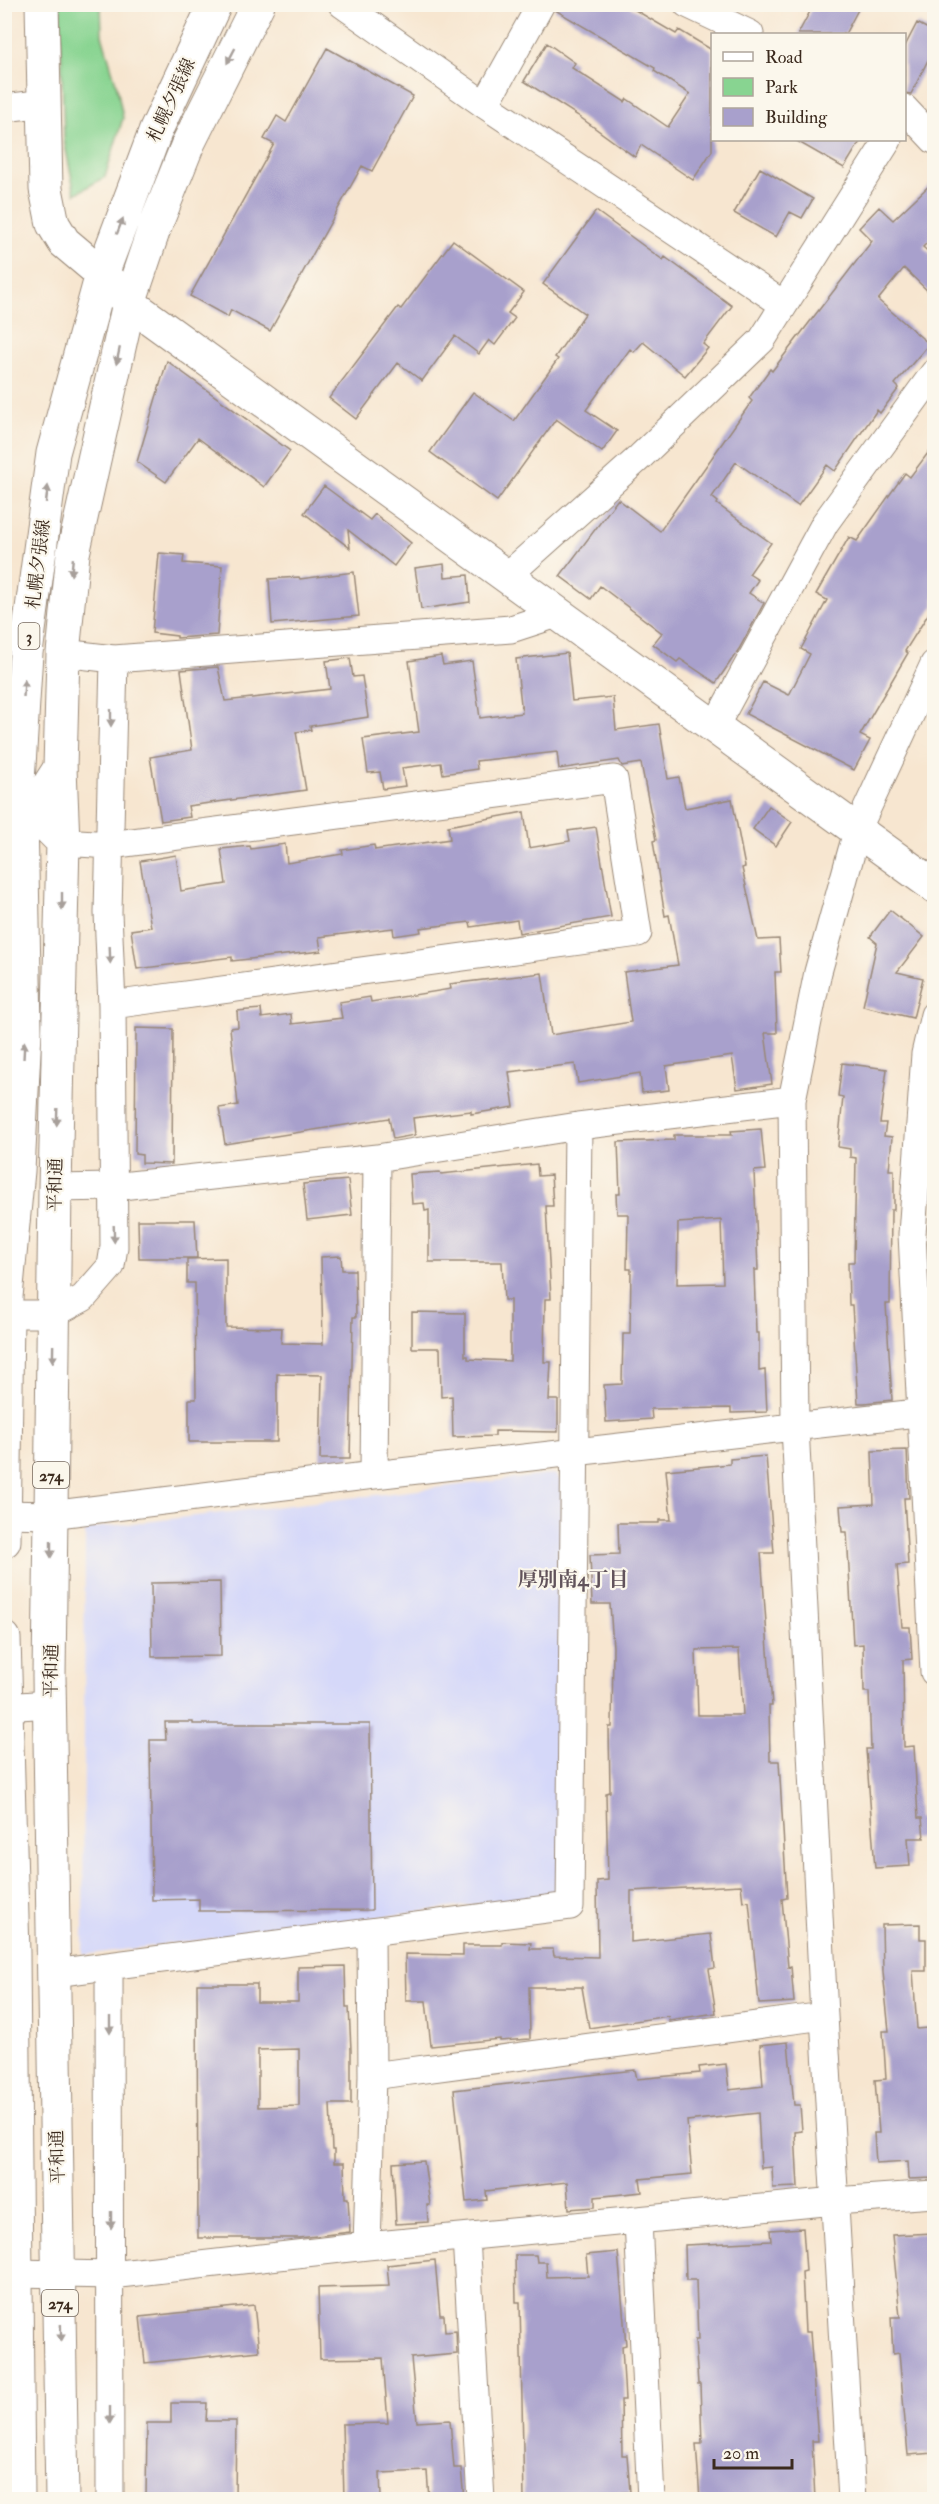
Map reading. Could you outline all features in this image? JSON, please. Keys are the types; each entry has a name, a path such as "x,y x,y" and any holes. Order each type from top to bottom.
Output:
{"main road":[{"path":"42,4 46,103 46,189 53,224 64,242 102,274 129,303 714,728 858,828 934,886"},
{"name":"札幌夕張線","path":"6,1297 18,1171 25,1031 15,808 26,653 52,453 102,274 156,130 215,4"},
{"name":"札幌夕張線","path":"63,842 60,768 63,653 73,554 129,303 154,229 188,144 258,4"},
{"path":"15,808 42,796 60,768"},
{"path":"15,808 63,842"},
{"name":"平和通","path":"62,2499 50,1704 50,1515 63,842"},
{"path":"4,1540 6,1297"},
{"name":"274","path":"4,1638 13,1918 18,2499"}],"street":[{"path":"342,4 485,105 783,304"},
{"path":"485,105 541,4"},
{"path":"687,4 748,33"},
{"path":"4,108 46,103"},
{"path":"906,110 934,140"},
{"path":"507,576 640,457 762,340 887,141"},
{"path":"714,728 825,523 934,373"},
{"path":"63,653 114,659 511,629 557,614"},
{"path":"6,1297 53,1314 83,1298 111,1266 114,1247 112,1005 108,914 111,692 114,659"},
{"path":"852,2499 824,2016 795,1426 792,1100 818,972 858,828 934,664"},
{"path":"63,842 110,845 614,778 638,933 112,1005"},
{"path":"934,1015 924,1054 912,1234 928,1412 934,1672"},
{"path":"55,1188 112,1187 377,1158 578,1126 792,1100"},
{"path":"54,1974 570,1906 578,1126"},
{"path":"374,1474 377,1158"},
{"path":"5,1514 50,1515 374,1474 928,1412"},
{"path":"6,1706 50,1704"},
{"path":"367,2246 372,2076 371,1933"},
{"path":"109,1966 110,2499"},
{"path":"372,2076 824,2016"},
{"path":"16,2274 111,2275 367,2246 835,2201 934,2194"},
{"path":"638,2220 651,2499"},
{"path":"466,2237 481,2499"}],"shaded area":[{"path":"555,1474 562,1482 562,1883 551,1895 83,1955 85,1529"}],"green space":[{"path":"60,5 101,5 102,35 123,118 105,177 75,194 64,140"}],"building":[{"path":"557,4 625,4 676,34 679,30 711,49 712,151 693,180 641,145 635,157 577,115 524,81 547,43 575,63 572,68 625,102 627,99 668,127 690,94 654,71 655,68 555,10"},
{"path":"814,4 861,4 846,33 799,33"},
{"path":"917,23 934,32 934,48 911,94 906,93 906,44"},
{"path":"327,48 413,96 372,171 362,166 270,331 231,310 228,317 190,296 274,144 264,139 277,116 286,122"},
{"path":"797,141 860,141 844,168"},
{"path":"760,168 813,199 802,218 790,212 776,237 734,213"},
{"path":"934,181 934,236 923,247 934,257 934,297 904,268 878,300 929,344 895,384 899,388 880,413 877,410 835,471 827,465 798,506 736,462 712,497 718,502 717,504 771,543 749,574 758,580 749,593 764,603 739,649 716,683 680,659 677,662 653,644 662,633 600,586 591,599 560,576 618,499 660,531 752,401 749,398 770,369 772,371 872,241 859,228 879,207 893,220"},
{"path":"596,211 663,260 665,257 732,306 703,344 708,348 685,376 643,342 634,352 630,349 586,410 617,431 602,452 556,419 497,501 430,452 473,392 514,421 558,359 555,357 585,314 543,284"},
{"path":"453,240 524,292 508,313 515,318 495,345 489,340 479,354 455,336 422,381 398,363 356,419 329,398 398,307 401,309"},
{"path":"167,361 290,451 264,487 198,438 166,482 137,462"},
{"path":"934,445 934,605 905,651 908,653 860,735 870,740 854,770 746,714 763,682 789,695 810,654 801,649 827,600 816,594 849,537 857,541 905,473 910,477"},
{"path":"324,486 370,520 375,514 411,543 394,566 348,530 350,548 304,513"},
{"path":"159,553 184,555 183,563 222,566 217,635 177,638 177,636 152,633"},
{"path":"444,564 445,577 468,575 470,602 421,609 415,568"},
{"path":"354,572 359,616 272,624 269,579 299,577 300,579"},
{"path":"567,653 572,701 613,697 616,730 659,724 668,779 679,777 685,808 732,799 745,867 742,868 758,940 779,939 781,972 775,972 777,1033 765,1033 772,1084 737,1089 732,1056 666,1066 669,1090 642,1093 640,1073 578,1083 575,1064 509,1072 514,1107 471,1114 471,1111 413,1118 415,1135 393,1139 389,1118 225,1144 219,1108 238,1105 230,1028 238,1027 237,1011 261,1009 262,1018 291,1014 292,1024 342,1018 339,1002 370,997 371,1002 451,989 450,984 542,973 551,1035 631,1022 624,972 678,965 669,915 665,916 653,841 656,840 641,763 622,766 619,760 559,769 557,752 476,761 477,769 443,774 441,763 402,768 405,786 383,789 380,772 368,773 363,739 419,732 409,661 441,656 443,665 472,661 480,718 522,713 516,659"},
{"path":"350,658 353,677 362,676 368,717 310,726 311,730 296,732 306,790 188,806 190,817 161,821 150,757 192,750 181,670 218,667 225,701 330,689 326,661"},
{"path":"769,806 792,822 776,846 753,829"},
{"path":"524,812 529,848 570,841 568,831 596,827 611,917 519,933 517,920 471,927 470,922 420,928 421,932 394,936 393,928 319,937 321,951 232,961 232,957 137,969 131,930 151,927 140,861 176,855 181,891 226,884 221,849 250,846 251,849 285,844 287,863 343,854 342,850 374,845 375,850 450,839 448,826"},
{"path":"890,910 924,937 897,972 923,978 913,1018 863,1006 877,943 870,937"},
{"path":"136,1028 173,1029 172,1164 142,1163 142,1155 135,1154"},
{"path":"842,1063 887,1069 880,1123 886,1123 884,1136 892,1137 889,1170 894,1170 894,1210 891,1210 890,1304 886,1304 892,1400 864,1403 858,1403 852,1305 849,1305 848,1262 854,1262 856,1158 850,1157 850,1149 838,1147 843,1097 838,1096"},
{"path":"761,1129 765,1170 754,1171 758,1270 754,1270 756,1333 759,1333 759,1371 765,1370 767,1412 731,1413 731,1408 651,1409 652,1419 606,1422 604,1385 622,1384 623,1334 630,1334 631,1269 627,1269 628,1214 617,1214 616,1194 620,1194 618,1142 674,1140 674,1135 732,1135 731,1131","holes":["721,1220 723,1283 677,1284 678,1223"]},
{"path":"537,1164 538,1176 551,1175 553,1206 546,1206 551,1299 545,1299 544,1362 551,1362 549,1400 558,1400 558,1432 495,1431 495,1436 453,1437 452,1396 441,1397 440,1348 412,1348 412,1312 465,1313 465,1356 468,1356 468,1359 510,1361 510,1300 504,1300 502,1262 429,1262 429,1210 425,1211 424,1203 412,1204 410,1174 440,1172 441,1174"},
{"path":"348,1180 352,1215 307,1220 303,1184"},
{"path":"138,1220 195,1220 197,1258 139,1258"},
{"path":"341,1256 342,1270 355,1270 356,1317 353,1317 350,1459 320,1459 322,1375 277,1374 277,1442 189,1442 189,1399 196,1399 195,1283 187,1283 187,1259 226,1258 226,1327 282,1328 281,1343 323,1344 321,1257"},
{"path":"907,1450 909,1498 904,1498 908,1564 897,1565 902,1627 910,1627 912,1659 903,1660 904,1747 914,1746 918,1818 922,1818 924,1838 908,1838 910,1866 875,1868 866,1749 871,1749 869,1692 864,1692 863,1644 853,1645 847,1532 842,1532 840,1506 874,1504 872,1451"},
{"path":"766,1456 774,1553 761,1553 772,1706 769,1706 770,1761 779,1761 787,1898 782,1899 788,1967 791,1966 794,2002 759,2004 749,1901 743,1902 741,1885 631,1891 631,1942 711,1934 715,1968 709,1969 716,2013 669,2020 668,2016 589,2028 582,1987 529,1987 530,2039 500,2041 500,2039 431,2046 426,2001 406,2001 405,1954 463,1955 463,1945 502,1945 502,1942 531,1943 530,1949 553,1949 554,1956 598,1957 597,1881 608,1880 606,1793 610,1792 609,1727 612,1727 613,1647 610,1604 592,1604 590,1555 619,1554 618,1523 659,1523 659,1520 671,1520 666,1470 730,1464 730,1459","holes":["739,1649 743,1715 698,1715 696,1650"]},
{"path":"220,1582 221,1656 152,1657 151,1583"},
{"path":"165,1722 370,1724 372,1910 199,1911 199,1899 152,1900 150,1740 166,1740"},
{"path":"920,1924 920,1939 926,1939 926,1971 913,1971 917,2029 928,2028 934,2125 934,2178 909,2179 908,2161 876,2163 874,2133 879,2133 875,2080 886,2079 883,2031 889,2031 883,1972 882,1925"},
{"path":"345,1966 346,2007 349,2007 351,2050 351,2104 330,2104 334,2163 344,2163 345,2198 348,2198 350,2232 299,2238 198,2238 197,1984 257,1984 257,2002 298,2002 298,1967","holes":["299,2049 299,2106 258,2107 258,2050"]},
{"path":"788,2042 794,2105 800,2105 802,2131 795,2132 798,2187 773,2188 772,2167 761,2168 758,2113 687,2121 692,2174 640,2179 642,2192 595,2197 595,2207 569,2209 567,2182 486,2191 487,2200 466,2202 454,2090 635,2070 637,2079 700,2073 699,2067 726,2064 729,2090 763,2086 760,2045"},
{"path":"424,2161 430,2205 427,2205 428,2222 396,2224 393,2163"},
{"path":"803,2228 806,2271 802,2272 805,2332 810,2332 818,2441 812,2441 815,2499 700,2499 696,2444 702,2444 700,2384 698,2384 695,2340 698,2340 696,2280 686,2280 685,2245 771,2241 770,2230"},
{"path":"934,2233 934,2302 931,2302 934,2362 934,2453 908,2455 899,2353 893,2354 891,2317 900,2317 892,2235"},
{"path":"618,2252 626,2345 622,2346 625,2400 621,2400 622,2455 627,2455 630,2492 563,2496 563,2499 524,2499 520,2302 516,2302 515,2255 536,2255 537,2262 546,2262 547,2277 588,2276 586,2255"},
{"path":"435,2260 440,2315 444,2315 445,2332 456,2331 457,2354 411,2358 417,2422 450,2420 454,2468 461,2468 464,2499 429,2499 427,2471 380,2473 381,2499 344,2499 342,2424 388,2423 383,2358 320,2359 318,2288 389,2286 387,2265"},
{"path":"254,2305 259,2351 145,2363 140,2317"},
{"path":"171,2403 207,2403 206,2421 236,2421 235,2499 146,2499 147,2423 171,2423"}],"district":[{"name":"厚別南4丁目","path":"573,1579"}]}
